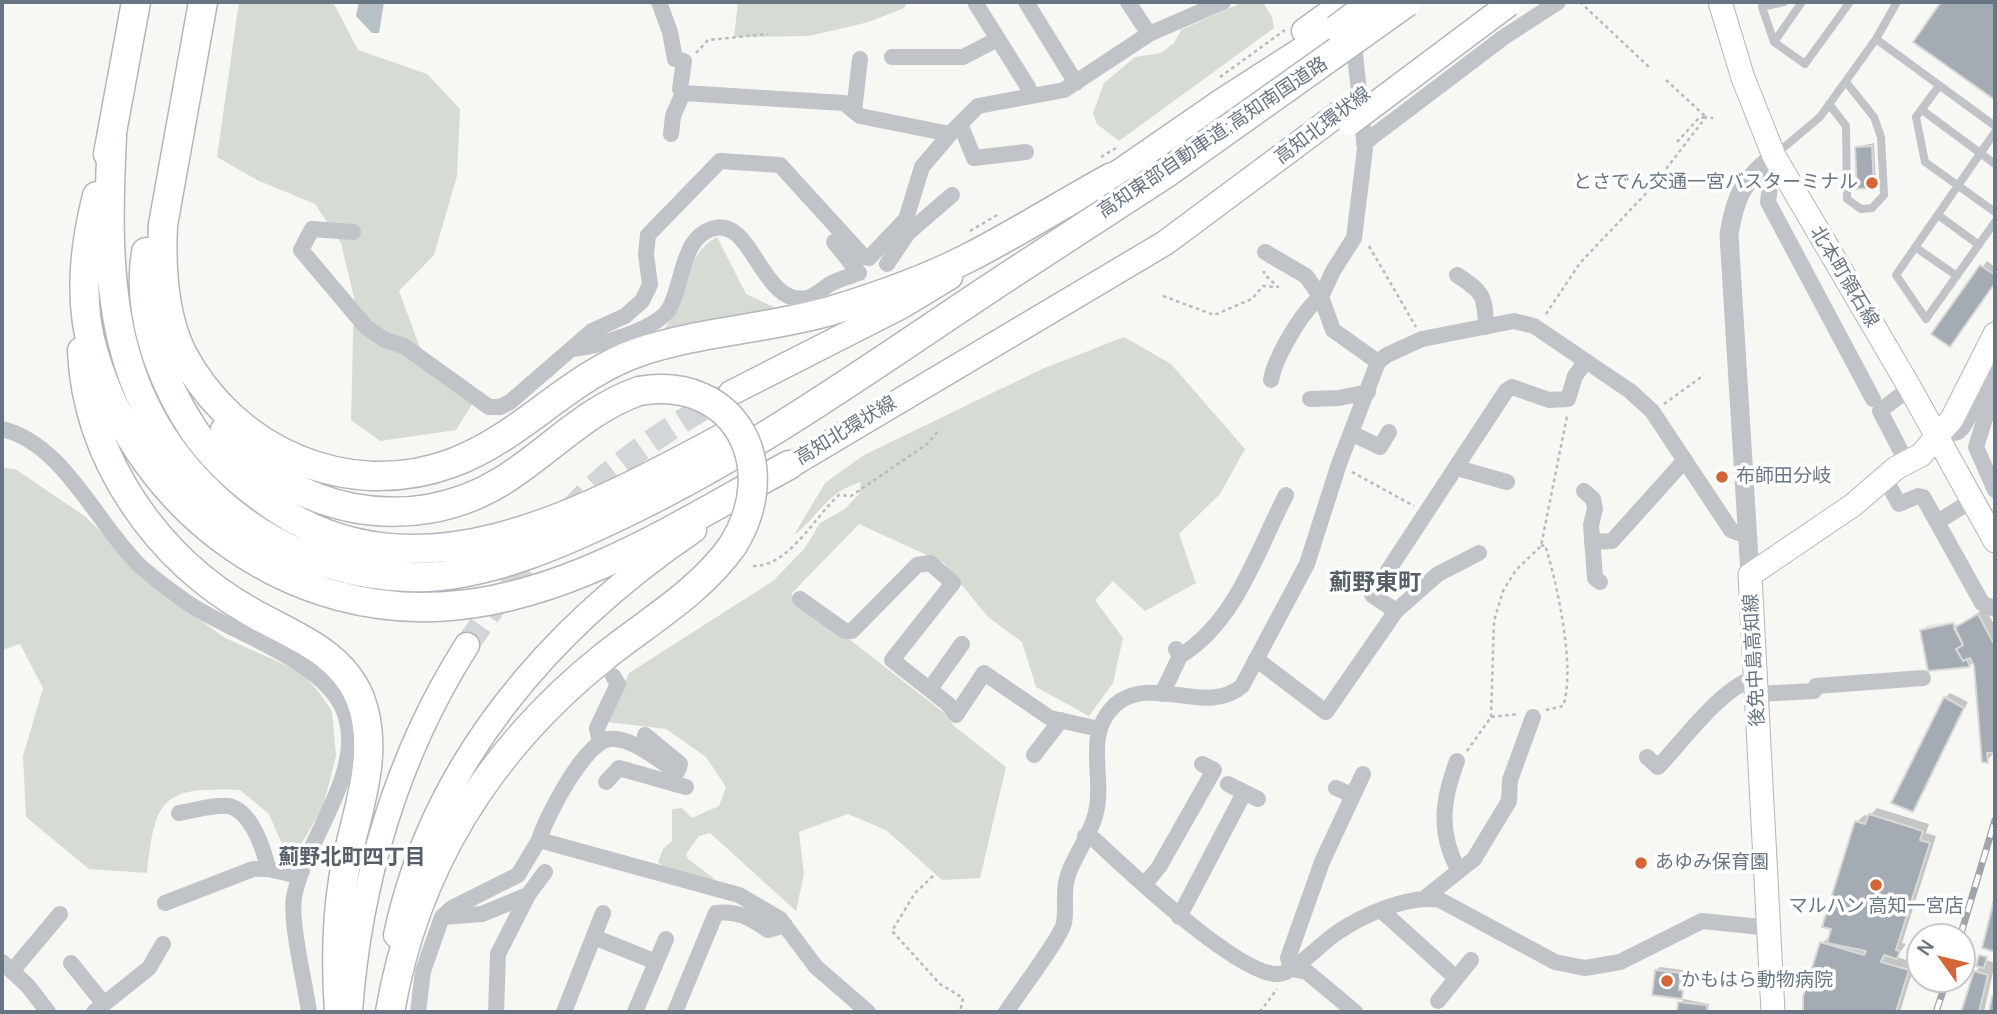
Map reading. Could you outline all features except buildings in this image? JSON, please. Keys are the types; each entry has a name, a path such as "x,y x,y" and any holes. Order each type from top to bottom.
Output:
{"highway":[{"path":"136,2 113,136 96,200 84,267 81,330 86,392 104,450 133,503 164,542 196,573 249,611 322,650 350,679 359,696 366,717 368,761 343,879 347,942 339,1012"},
{"path":"203,2 167,194 162,258 164,290 181,351 207,404 237,445 256,464 275,478 316,499 383,512 430,509 479,493 523,466 604,406 639,391 671,390 716,407 739,429 750,453 755,476 749,512 733,545 708,577 596,663 528,726 472,798 424,868 390,1012"},
{"name":"高知東部自動車道;高知南国道路","path":"1016,271 1165,174 1407,2"},
{"path":"113,136 108,214 111,286 124,350 135,385 156,425 180,461 211,494 243,522 289,550 338,566 389,577 441,576 500,563 567,540 649,502 761,438 1016,271"},
{"path":"177,149 150,229 145,270 149,326 170,389 184,415 219,461 263,499 318,531 349,542 381,548 416,551 490,540 584,506 756,421 1016,271"},
{"path":"181,351 220,407 254,437 277,451 323,469 348,475 375,477 427,471 480,450 572,385 615,362 663,345 796,320 873,297 967,258 1103,169"},
{"path":"84,267 93,352 126,428 164,486 208,530 234,549 290,580 323,592 381,604 426,607 459,605 527,591 630,551 789,465"}],"main road":[{"path":"731,393 902,306 1341,10 1370,2"},
{"name":"北本町領石線","path":"1720,2 1743,78 1774,156 1910,388 1995,541"},
{"name":"高知北環状線","path":"383,1012 398,928 424,868 435,821 474,747 506,701 545,653 630,575 789,465 1165,243 1504,3"},
{"name":"後免中島高知線","path":"1773,1012 1771,929 1750,575 1921,455 1952,419 1995,334"},
{"path":"350,1012 347,942 402,772 433,704 467,645"}],"street":[{"path":"659,2 676,59 684,61 680,89 683,93"},
{"path":"1026,2 1076,83"},
{"path":"1128,2 1149,34"},
{"path":"887,264 904,229 922,167 978,106 1064,90 1149,34 1220,2"},
{"path":"1364,143 1504,37 1558,2"},
{"path":"976,4 1028,87 1030,96"},
{"path":"1271,380 1273,368 1306,313 1321,297 1332,271 1354,238 1364,143 1341,10"},
{"path":"892,57 963,57 998,39"},
{"path":"854,111 860,59"},
{"path":"683,93 844,103 860,116 955,129 974,158 1026,152"},
{"path":"671,134 673,116 683,93"},
{"path":"1774,156 1768,202 1872,399"},
{"path":"1750,575 1729,235 1740,191 1752,174 1774,156"},
{"path":"353,232 312,229 301,250 366,327 385,340 404,346 488,407 500,407 510,402 592,331 625,316 642,301 650,285 646,254 648,235 720,161 780,165 864,257 869,258 952,195"},
{"path":"572,349 593,347 658,321 669,309 688,255 698,240 713,228 722,227 740,234 762,271 787,294 800,298 809,298 834,282 859,273 834,243"},
{"path":"1266,253 1306,276 1321,297 1333,330 1378,362"},
{"path":"1457,275 1479,289 1485,302 1486,327"},
{"path":"1006,1012 1064,924 1066,878 1096,812 1095,766 1099,729 1113,708 1126,697 1162,694 1214,699 1231,695 1242,686 1307,564 1339,464 1378,362 1387,355 1422,339 1514,321 1534,326 1586,360 1652,411 1731,530 1747,536"},
{"path":"1396,611 1372,595 1506,391 1512,387 1549,400 1568,399 1574,376 1586,360"},
{"path":"1938,437 1958,432 1963,427 1995,373"},
{"path":"1995,387 1976,447 1995,490"},
{"path":"1907,463 1880,411 1910,388"},
{"path":"1310,399 1339,398 1368,392"},
{"path":"2,429 32,442 74,482 139,564 186,602 220,623 294,659 315,673 339,701 348,721 344,769 329,815 299,876 294,899 294,923 309,1012"},
{"path":"1351,433 1380,447 1389,432"},
{"path":"1592,542 1612,541 1685,460"},
{"path":"1457,468 1507,482"},
{"path":"1885,478 1899,504 1918,496 1923,498 1982,603 1995,610"},
{"path":"1584,491 1593,499 1595,509 1592,542 1595,578 1600,582"},
{"path":"1162,694 1177,651 1202,642 1226,614 1286,495"},
{"path":"1937,522 1973,500"},
{"path":"1256,659 1326,712 1396,611 1438,574 1479,553"},
{"path":"800,599 845,631 852,631 918,565 930,563 953,583 892,660 930,689 957,715 984,673 1050,718 1099,729"},
{"path":"930,689 962,644"},
{"path":"600,743 597,728 618,684 613,676"},
{"path":"1647,757 1658,767 1729,692 1746,680 1757,686 1814,691 1816,686 1923,678"},
{"path":"1287,971 1336,933 1382,911 1426,897 1474,859 1509,801 1510,780 1534,713"},
{"path":"1034,755 1061,720"},
{"path":"645,734 680,764 679,781"},
{"path":"418,1012 424,971 442,917 452,908 518,875 539,840 544,824 591,750 610,739 634,745 679,781"},
{"path":"1457,761 1444,774 1443,823 1445,842 1459,871"},
{"path":"1143,885 1159,867 1214,770 1202,764"},
{"path":"606,782 619,768 679,781"},
{"path":"1287,971 1288,957 1303,914 1363,774"},
{"path":"1179,917 1251,796 1228,784"},
{"path":"1336,788 1352,796"},
{"path":"179,813 228,806 241,811 264,850 268,869"},
{"path":"1085,836 1096,840 1179,917 1259,969 1307,972 1355,1012"},
{"path":"539,840 739,895 780,919 816,967 868,1012"},
{"path":"165,903 253,869 268,869 299,876"},
{"path":"496,1012 498,954 528,895 545,872"},
{"path":"442,917 482,914 528,895"},
{"path":"1426,897 1440,900 1555,962 1573,968 1620,962 1702,921 1771,929"},
{"path":"675,1012 716,913 731,911 747,916 768,930 785,925"},
{"path":"1382,911 1456,978"},
{"path":"564,1012 603,913"},
{"path":"48,1012 7,966 60,914"},
{"path":"594,937 656,962"},
{"path":"635,1012 666,939"},
{"path":"71,963 99,1008 149,968 163,944"},
{"path":"1438,1001 1471,960"}],"lane":[{"path":"1784,2 1762,7 1774,42 1805,64 1850,2"},
{"path":"1774,42 1802,2"},
{"path":"1774,156 1820,117 1876,39 1897,2"},
{"path":"1876,39 1995,127"},
{"path":"1829,104 1846,126 1847,199 1861,209 1872,208 1884,195 1881,137 1874,117 1846,82"},
{"path":"1939,86 1916,117 1925,162 1995,212"},
{"path":"1922,110 1995,164"},
{"path":"1995,132 1896,275 1926,319 1995,222"},
{"path":"1938,215 1979,245"},
{"path":"1915,247 1957,276"}],"path":[{"path":"1580,2 1650,68"},
{"path":"1215,93 1294,24"},
{"path":"684,61 708,40 768,34"},
{"path":"1666,80 1706,117"},
{"path":"1534,326 1551,307 1580,263 1653,186 1706,117"},
{"path":"1677,142 1699,118 1713,118"},
{"path":"1103,169 1125,142"},
{"path":"959,236 1005,211"},
{"path":"1369,246 1422,339"},
{"path":"1163,296 1213,315 1252,299 1263,286 1278,287 1264,274 1266,253"},
{"path":"1652,411 1704,376"},
{"path":"1457,761 1461,761 1491,717 1492,634 1501,597 1516,570 1541,546 1568,399"},
{"path":"753,566 766,566 814,528 826,507 839,495 851,496 927,444 939,430"},
{"path":"1339,464 1426,513"},
{"path":"1491,717 1534,713 1563,706 1568,687 1556,577 1545,545 1541,546"},
{"path":"933,876 915,893 892,931 940,984 962,998 961,1012"},
{"path":"1260,1012 1287,971"}],"shaded area":[{"path":"239,2 333,2 358,50 427,74 460,109 457,176 434,255 399,291 422,353 476,398 456,430 380,441 351,420 354,298 341,243 315,204 257,180 217,157"},
{"path":"359,2 384,2 379,33 372,33 356,16"},
{"path":"738,2 907,2 904,8 869,22 809,36 734,37"},
{"path":"1243,2 1264,4 1272,17 1274,28 1119,141 1097,124 1093,113 1104,83 1135,57 1161,53 1174,43 1181,30"},
{"path":"717,237 746,294 778,309 664,330 697,255"},
{"path":"1124,337 1171,364 1245,449 1220,494 1179,534 1196,583 1145,611 1113,581 1095,600 1123,638 1113,683 1089,716 1036,687 1022,642 988,617 944,563 859,524 791,594 943,712 954,726 1006,767 980,878 942,880 886,830 848,814 799,832 804,874 796,911 710,833 699,836 686,854 688,859 716,880 666,869 658,862 663,849 672,841 672,809 682,808 692,818 719,806 726,787 706,757 666,729 607,722 629,673 773,581 805,548 820,523 845,509 859,494 861,482 839,492 794,535 825,483 864,455 1042,369"},
{"path":"2,468 15,469 86,517 155,587 225,638 301,672 318,691 332,711 336,756 323,807 299,848 282,844 269,814 240,790 194,791 178,795 167,802 159,813 154,828 147,873 89,869 26,817 23,756 43,688 20,644 2,650"}],"tunnel":[{"path":"569,511 623,462 725,396"},
{"path":"467,645 535,548"}],"railway":[{"path":"1964,923 1995,820"},
{"path":"1936,1012 1942,993"}],"place":[{"name":"とさでん交通一宮バスターミナル","path":"1872,183"},
{"name":"布師田分岐","path":"1722,477"},
{"name":"あゆみ保育園","path":"1641,863"},
{"name":"マルハン 高知一宮店","path":"1876,885"},
{"name":"かもはら動物病院","path":"1667,981"}],"district":[{"name":"薊野東町","path":"1375,584"},
{"name":"薊野北町四丁目","path":"352,858"}]}
